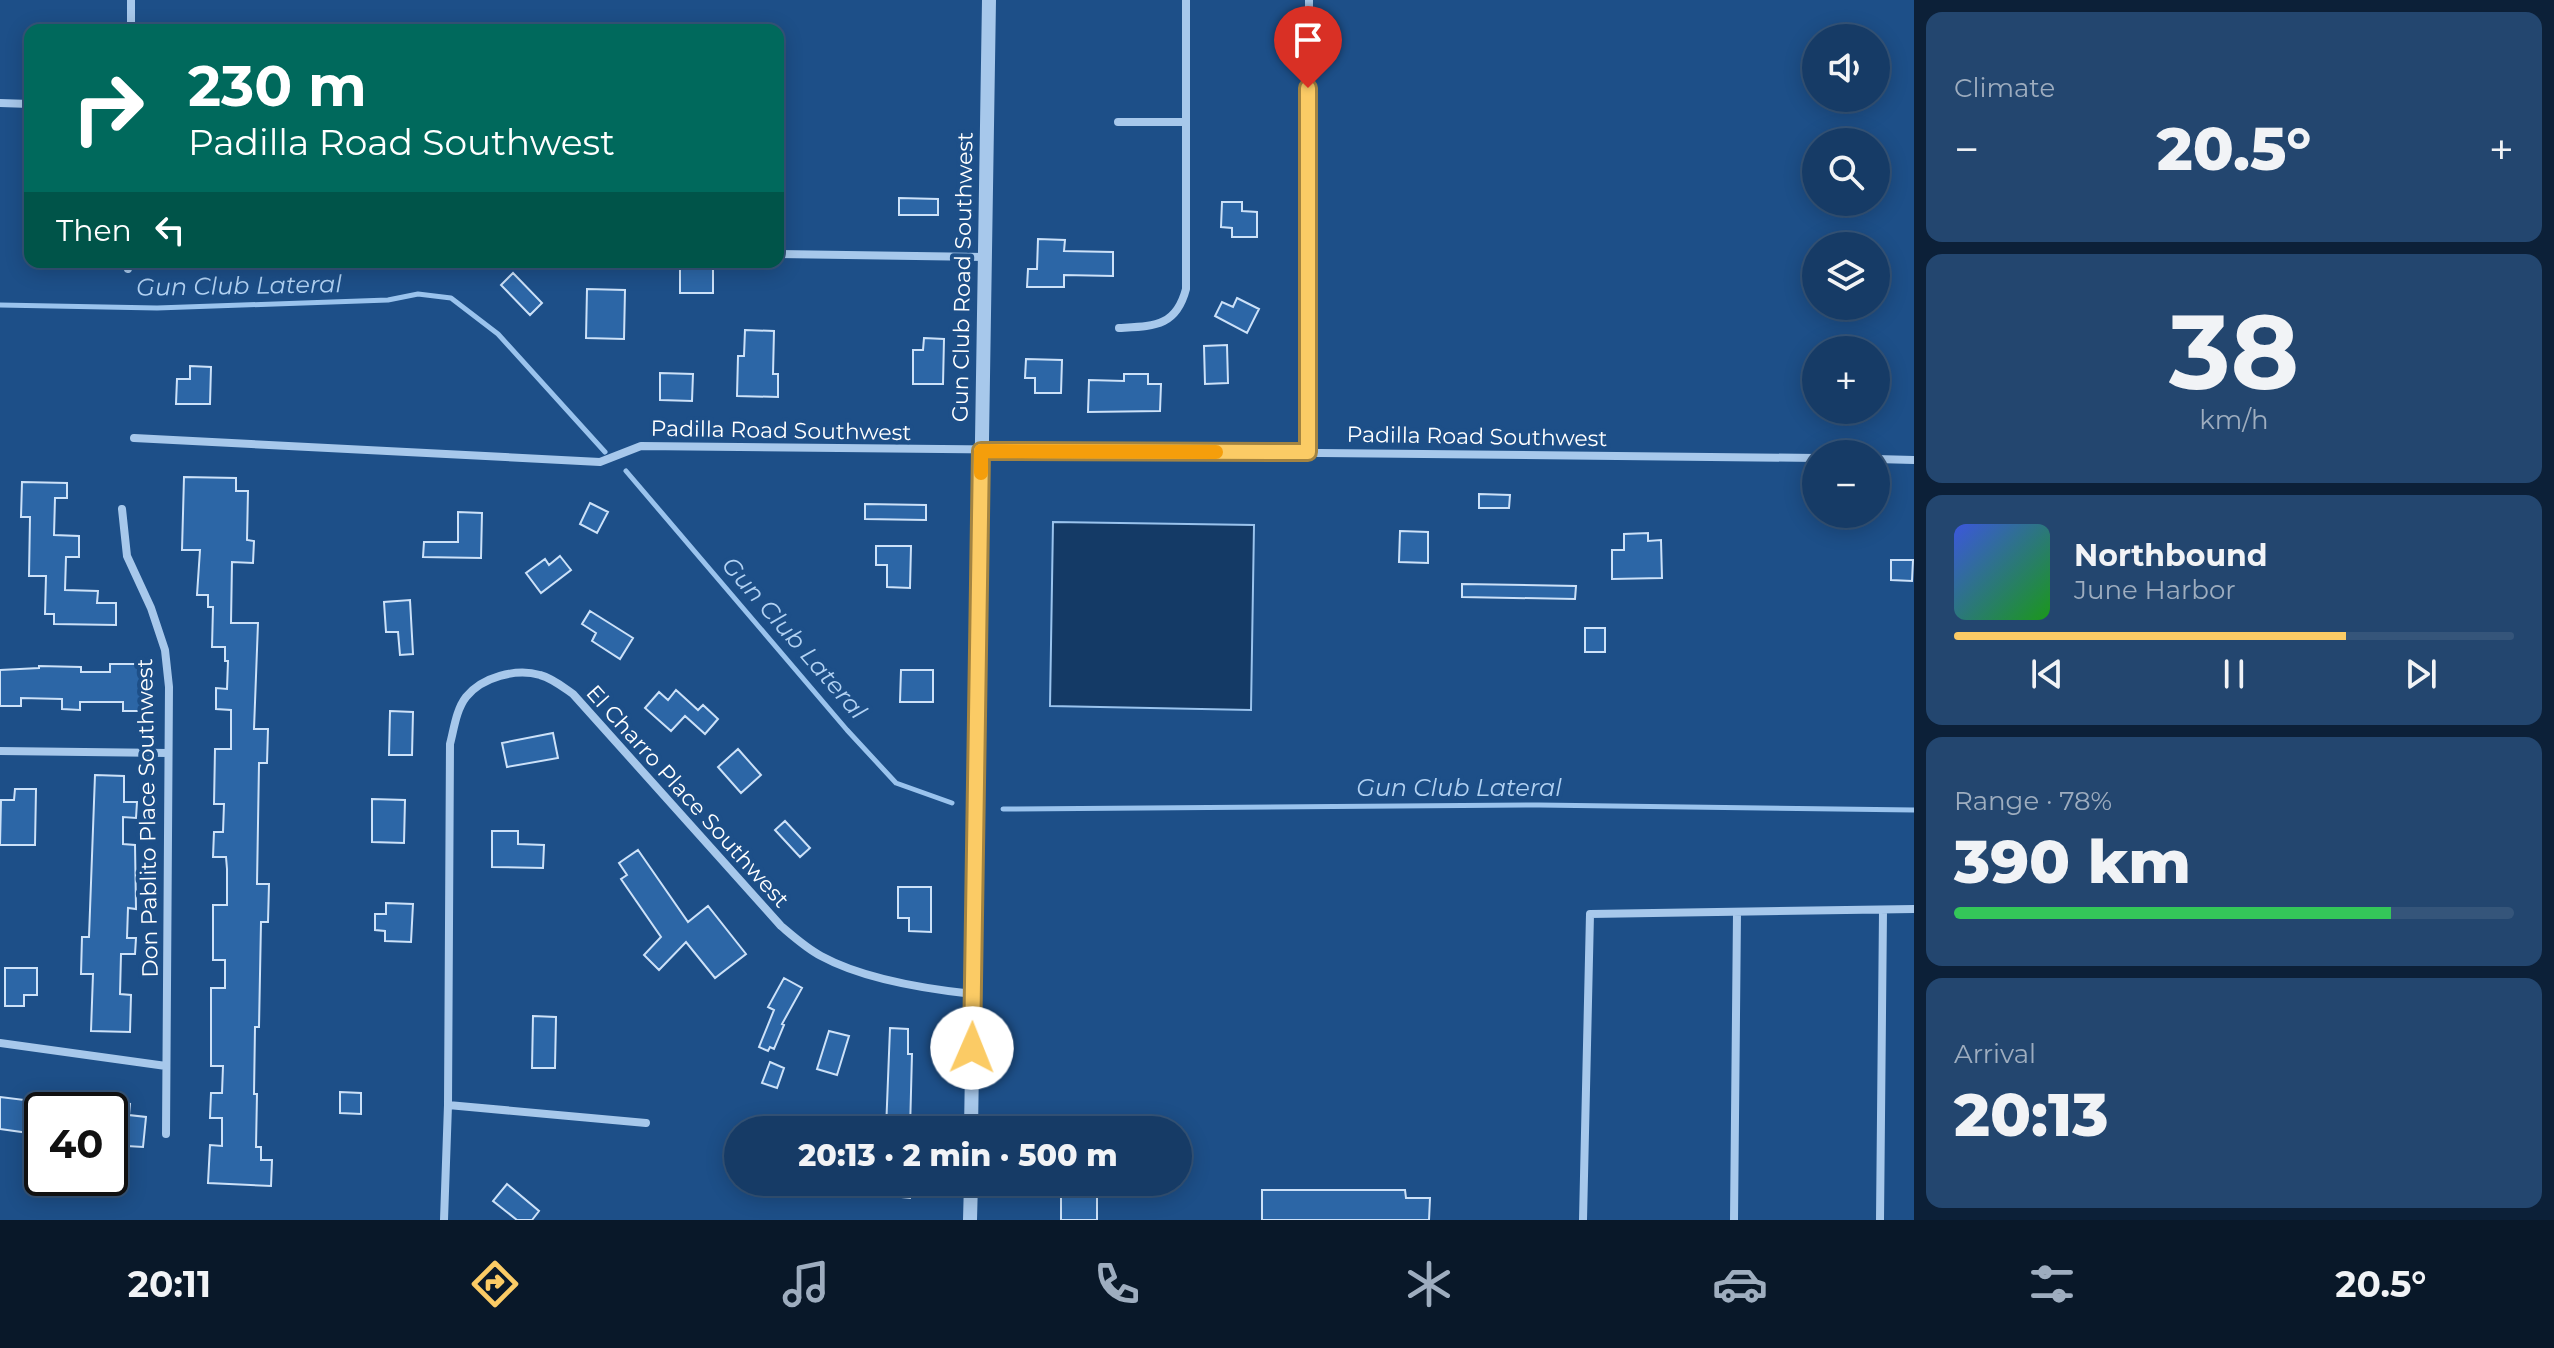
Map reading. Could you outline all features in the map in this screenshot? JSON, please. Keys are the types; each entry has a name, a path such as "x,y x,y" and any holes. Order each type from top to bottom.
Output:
{"street":[{"path":"131,0 131,24"},
{"name":"Gun Club Road Southwest","path":"971,1116 989,0"},
{"path":"1119,328 1156,325 1176,314 1186,289 1186,0"},
{"path":"1308,452 1309,0"},
{"path":"0,103 24,104"},
{"path":"1118,122 1186,122"},
{"path":"784,254 984,257"},
{"name":"Padilla Road Southwest","path":"134,438 600,462 641,446 1802,458"},
{"path":"1890,459 1914,460"},
{"name":"Don Pablito Place Southwest","path":"122,509 127,556 151,608 165,650 169,687 166,1134"},
{"name":"El Charro Place Southwest","path":"444,1220 448,1105 450,744 466,697 501,675 540,675 573,694 781,926 822,957 852,969 930,989 973,994"},
{"path":"0,751 168,753"},
{"path":"1583,1220 1590,914 1914,909"},
{"path":"1880,1220 1883,911"},
{"path":"1734,1220 1737,913"},
{"path":"0,1043 166,1066"},
{"path":"448,1105 646,1123"},
{"path":"970,1220 971,1196"}],"water":[{"path":"1053,522 1254,525 1251,710 1050,706"}],"building":[{"path":"899,198 938,199 938,215 899,215"},
{"path":"1222,202 1242,202 1242,211 1257,212 1257,237 1232,237 1232,228 1221,227"},
{"path":"1038,239 1065,240 1064,251 1113,252 1113,276 1064,275 1064,287 1027,287 1028,269 1037,269"},
{"path":"680,268 713,268 713,293 680,293"},
{"path":"513,273 542,303 530,315 501,285"},
{"path":"587,289 625,290 624,339 586,338"},
{"path":"1237,298 1259,309 1247,333 1215,316 1222,302 1233,307"},
{"path":"745,330 774,331 773,374 778,374 778,397 737,396 738,356 744,356"},
{"path":"924,338 944,339 943,384 913,384 913,350 923,350"},
{"path":"1227,345 1228,383 1205,384 1204,346"},
{"path":"1026,359 1062,360 1061,393 1035,393 1035,378 1025,378"},
{"path":"190,366 211,367 210,404 176,404 177,379 190,379"},
{"path":"660,373 693,374 692,401 660,400"},
{"path":"1124,374 1148,374 1148,384 1161,384 1160,411 1088,412 1089,380 1124,381"},
{"path":"184,477 236,478 236,491 248,491 247,540 254,541 253,563 232,562 231,623 258,623 254,729 268,729 267,763 259,763 257,884 269,884 268,922 261,922 254,1094 257,1094 256,1147 261,1147 261,1160 272,1160 271,1186 208,1183 210,1145 222,1146 222,1118 210,1118 211,1093 222,1093 223,1066 211,1066 211,988 225,988 225,960 213,960 213,905 227,905 226,857 213,857 214,832 223,832 224,804 214,804 215,749 231,749 231,710 216,709 216,688 227,689 228,661 225,661 225,647 212,647 213,607 208,607 208,595 197,595 200,550 182,550"},
{"path":"22,482 67,483 67,498 55,498 54,535 79,536 79,557 66,557 65,590 98,591 97,603 116,603 116,625 54,624 54,614 45,614 46,576 29,576 30,517 21,517"},
{"path":"1479,494 1510,495 1509,508 1479,508"},
{"path":"590,503 608,512 597,533 580,524"},
{"path":"865,504 926,505 926,520 865,519"},
{"path":"458,512 482,513 481,558 423,557 424,542 458,542"},
{"path":"1400,531 1428,532 1428,563 1399,562"},
{"path":"1648,533 1648,541 1661,540 1662,578 1612,579 1612,550 1624,550 1624,534"},
{"path":"876,546 911,546 910,588 887,587 887,565 876,565"},
{"path":"560,556 571,570 541,593 526,573 545,559 549,565"},
{"path":"1891,560 1913,560 1912,581 1891,580"},
{"path":"1462,584 1576,586 1575,599 1462,597"},
{"path":"410,600 413,654 400,655 398,632 386,632 384,602"},
{"path":"590,611 633,638 620,659 592,641 596,633 582,624"},
{"path":"1585,628 1605,628 1605,652 1585,652"},
{"path":"110,664 141,664 141,711 123,711 123,702 80,702 80,710 62,709 62,699 21,698 21,706 0,706 0,670 39,666 81,667 81,672 110,672"},
{"path":"901,670 933,670 933,702 900,702"},
{"path":"676,690 698,710 703,705 718,719 705,734 685,716 671,731 645,708 659,692 668,700"},
{"path":"390,711 413,712 412,755 389,755"},
{"path":"553,733 558,758 507,767 502,743"},
{"path":"738,749 761,775 741,793 718,767"},
{"path":"95,775 124,776 124,802 137,802 136,818 123,817 123,844 135,845 136,909 128,908 127,938 136,938 135,954 121,954 120,994 131,995 130,1032 91,1031 93,974 81,974 82,937 89,937"},
{"path":"15,789 36,789 35,845 0,845 1,800 14,800"},
{"path":"372,799 405,800 404,843 372,842"},
{"path":"785,821 810,848 800,857 775,830"},
{"path":"492,831 518,831 518,844 544,845 543,868 492,867"},
{"path":"638,850 688,922 708,906 746,954 715,978 686,942 659,970 644,955 661,937 621,879 627,875 619,863"},
{"path":"898,887 931,887 931,932 909,931 909,918 898,918"},
{"path":"386,903 413,904 411,942 385,941 385,931 375,930 375,914 386,914"},
{"path":"5,968 37,968 37,995 24,995 24,1006 5,1006"},
{"path":"784,978 802,988 782,1024 774,1049 770,1047 768,1051 759,1047 774,1010 768,1007"},
{"path":"533,1016 556,1017 555,1068 532,1068"},
{"path":"890,1028 908,1029 908,1054 912,1054 910,1116 887,1116"},
{"path":"829,1031 849,1036 837,1075 817,1069"},
{"path":"770,1062 784,1068 777,1088 762,1083"},
{"path":"340,1092 361,1093 361,1114 340,1113"},
{"path":"0,1097 24,1100 24,1132 0,1129"},
{"path":"128,1104 129,1115 146,1117 143,1147 128,1146"},
{"path":"507,1184 539,1211 532,1220 517,1220 493,1201"},
{"path":"1262,1190 1405,1190 1406,1198 1430,1198 1429,1220 1262,1220"},
{"path":"1061,1196 1097,1196 1097,1220 1061,1220"}],"waterway":[{"name":"Gun Club Lateral","path":"0,305 157,308 388,300 418,294 451,298 498,334 605,452"},
{"name":"Gun Club Lateral","path":"626,471 896,783 952,803"},
{"name":"Gun Club Lateral","path":"1003,809 1539,805 1914,810"}],"slow traffic":[{"path":"981,473 981,451 1216,452"}],"route":[{"path":"972,1048 981,451 1308,452 1308,88"}]}
